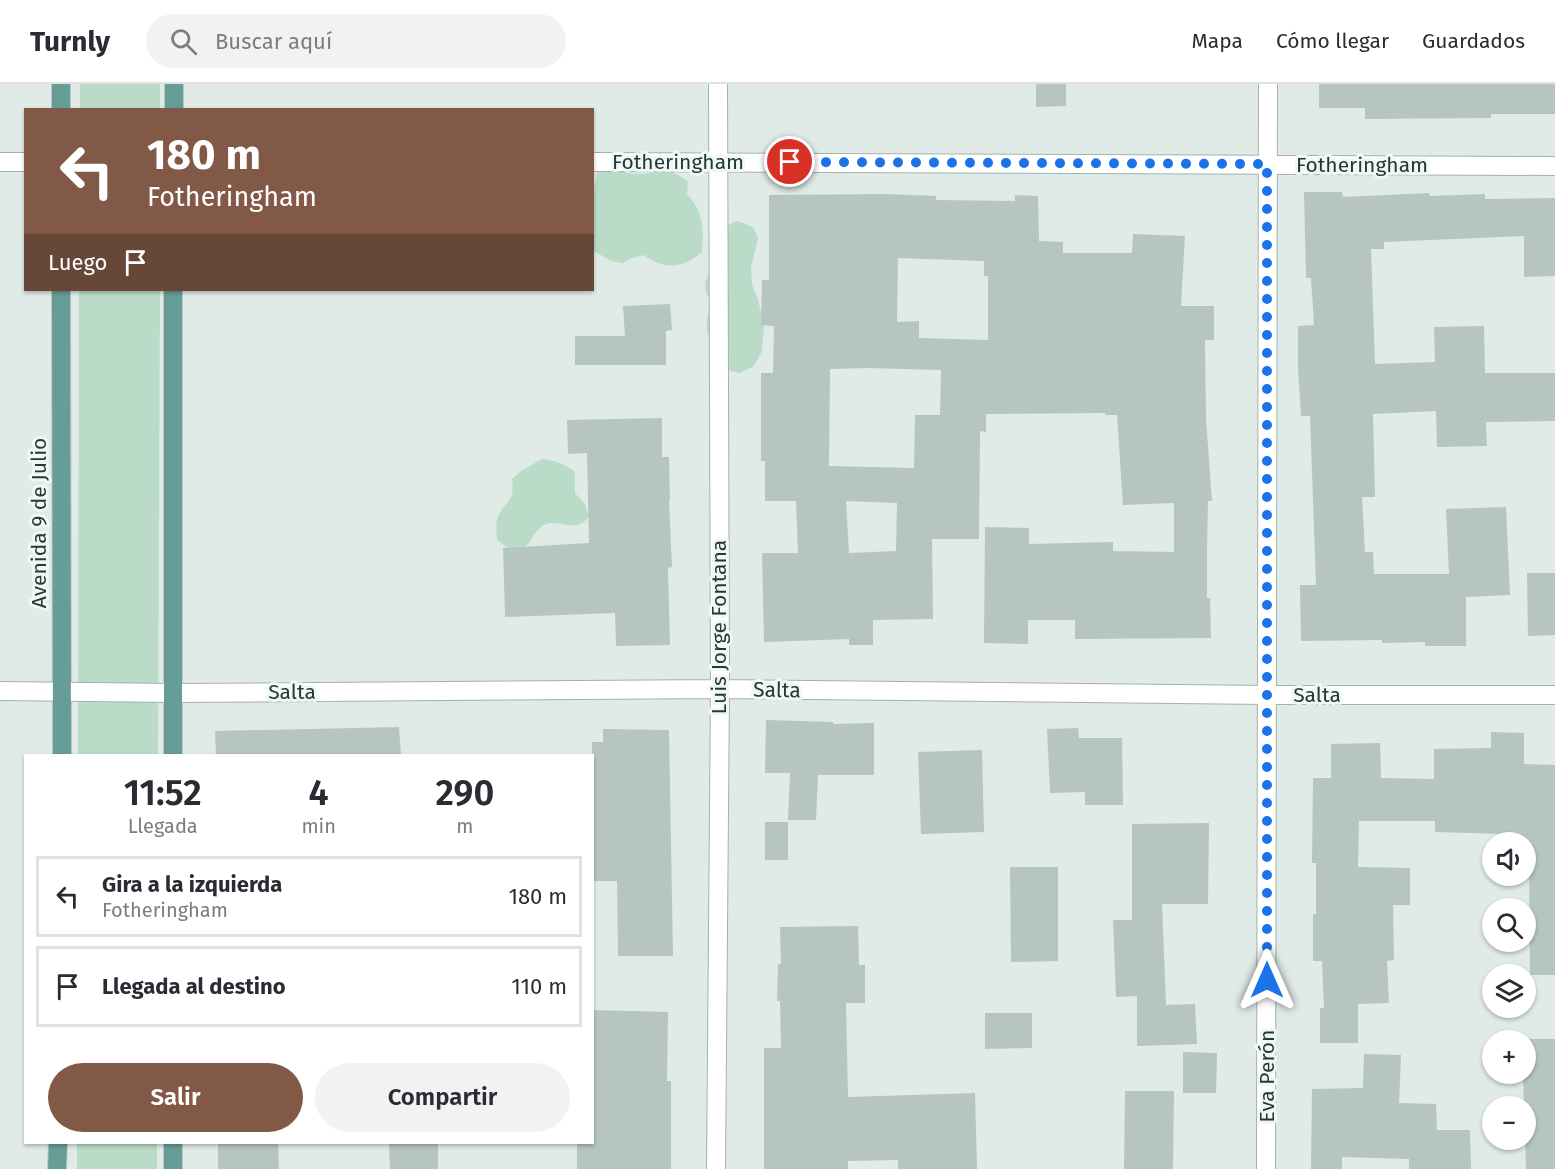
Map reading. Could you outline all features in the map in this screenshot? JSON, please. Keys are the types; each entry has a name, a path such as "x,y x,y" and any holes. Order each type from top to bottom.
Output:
{"main road":[{"path":"61,84 61,108"},
{"path":"174,84 174,108"},
{"name":"Avenida 9 de Julio","path":"61,291 62,754"},
{"path":"173,291 174,754"},
{"path":"57,1169 58,1144"},
{"path":"173,1144 173,1169"}],"street":[{"name":"Luis Jorge Fontana","path":"716,1169 720,689 718,84"},
{"name":"Eva Perón","path":"1266,1169 1268,84"},
{"path":"0,162 24,162"},
{"name":"Fotheringham","path":"594,162 1555,166"},
{"name":"Salta","path":"0,691 174,693 720,689 1268,695 1555,695"}],"green space":[{"path":"80,84 160,84 160,108 80,108"},
{"path":"610,168 634,174 669,172 688,182 687,194 696,207 701,221 702,252 687,262 673,266 659,263 643,255 623,263 611,261 594,251 594,193 598,170"},
{"path":"737,221 753,227 758,238 751,268 752,285 758,299 764,326 762,351 754,366 740,373 726,370 709,338 707,322 711,301 706,293 705,283 726,226"},
{"path":"79,291 160,291 158,754 78,754"},
{"path":"542,459 560,463 575,472 575,493 585,504 589,516 584,522 573,526 556,523 544,525 536,531 525,547 513,552 497,540 498,518 511,497 512,479"},
{"path":"77,1144 157,1144 157,1169 77,1169"}],"building":[{"path":"1036,84 1066,84 1066,106 1036,107"},
{"path":"1319,84 1555,84 1555,114 1491,114 1491,118 1365,119 1365,108 1319,108"},
{"path":"1304,192 1342,192 1343,197 1429,193 1430,196 1485,194 1485,199 1555,198 1555,276 1524,277 1524,236 1384,242 1384,249 1371,249 1375,364 1435,362 1434,327 1484,326 1485,373 1555,373 1555,421 1486,422 1487,446 1437,447 1436,411 1373,414 1375,497 1362,497 1365,552 1373,552 1374,574 1449,574 1446,509 1506,507 1510,595 1466,597 1466,646 1425,646 1425,642 1382,643 1382,640 1301,641 1300,585 1316,585 1310,416 1301,416 1298,368 1298,326 1314,325 1311,278 1306,278"},
{"path":"887,194 936,196 936,200 1015,201 1015,195 1038,196 1039,241 1063,242 1063,253 1132,253 1133,234 1185,236 1181,306 1214,306 1214,340 1205,340 1206,419 1212,501 1208,501 1207,552 1207,598 1210,598 1211,638 1075,639 1075,620 1028,620 1028,644 984,643 985,527 1029,528 1029,544 1113,542 1113,551 1174,552 1174,503 1123,505 1117,415 1105,415 1105,413 986,414 986,432 980,431 979,539 932,539 933,619 873,620 873,645 849,645 849,639 764,642 762,553 798,553 796,501 765,501 765,461 761,461 761,373 773,373 774,326 761,325 762,280 769,280 769,195","holes":["898,258 984,261 984,276 988,276 988,340 919,338 919,321 897,322","830,369 941,370 940,415 915,415 914,468 829,466","846,501 897,503 896,551 849,553"]},
{"path":"670,304 672,330 666,331 666,365 575,365 575,336 625,336 623,306"},
{"path":"662,418 662,457 669,457 672,567 668,568 670,645 616,646 615,613 505,617 503,548 589,543 587,453 568,454 567,420"},
{"path":"1527,573 1555,573 1555,635 1528,636"},
{"path":"766,720 833,722 833,724 874,723 874,775 818,775 816,820 788,820 790,773 765,773"},
{"path":"399,727 401,754 216,754 215,731"},
{"path":"1078,728 1079,738 1122,738 1123,805 1085,805 1085,792 1050,793 1047,729"},
{"path":"603,729 669,730 673,956 618,956 617,881 594,881 594,754 592,754 592,742 603,742"},
{"path":"1491,732 1524,733 1524,764 1555,765 1555,975 1536,975 1536,964 1530,964 1530,952 1536,952 1536,898 1529,898 1529,886 1536,886 1536,832 1435,832 1435,821 1359,821 1358,867 1410,868 1410,905 1393,905 1394,960 1387,961 1389,1003 1358,1004 1358,1043 1320,1043 1320,1008 1324,1008 1322,961 1313,961 1316,863 1312,863 1313,778 1331,778 1331,744 1380,743 1381,778 1434,779 1434,749 1491,748"},
{"path":"982,750 984,832 921,834 918,752"},
{"path":"765,822 788,822 788,860 765,860"},
{"path":"1209,823 1208,904 1162,904 1166,1005 1195,1004 1197,1044 1137,1046 1137,996 1116,997 1113,920 1132,920 1132,824"},
{"path":"1010,867 1058,867 1058,961 1011,962"},
{"path":"858,926 859,965 865,965 865,1003 846,1003 848,1097 975,1093 977,1169 898,1169 898,1160 848,1161 848,1169 764,1169 764,1048 781,1048 780,1001 777,1001 778,964 781,964 780,927"},
{"path":"594,1010 668,1012 667,1081 671,1081 671,1169 577,1169 577,1144 594,1144"},
{"path":"985,1013 1032,1013 1032,1048 985,1049"},
{"path":"1536,1039 1555,1039 1555,1169 1526,1169 1525,1150 1536,1150 1536,1096 1524,1096 1523,1084 1536,1084"},
{"path":"1183,1052 1217,1053 1216,1093 1183,1093"},
{"path":"1364,1054 1401,1055 1399,1103 1436,1104 1437,1130 1470,1130 1471,1169 1409,1169 1409,1159 1342,1157 1342,1169 1311,1169 1312,1089 1363,1088"},
{"path":"1125,1091 1174,1091 1173,1169 1124,1169"},
{"path":"218,1144 278,1144 279,1169 218,1169"},
{"path":"389,1144 438,1144 438,1169 390,1169"}],"route":[{"path":"790,162 1267,164 1267,980"}]}
